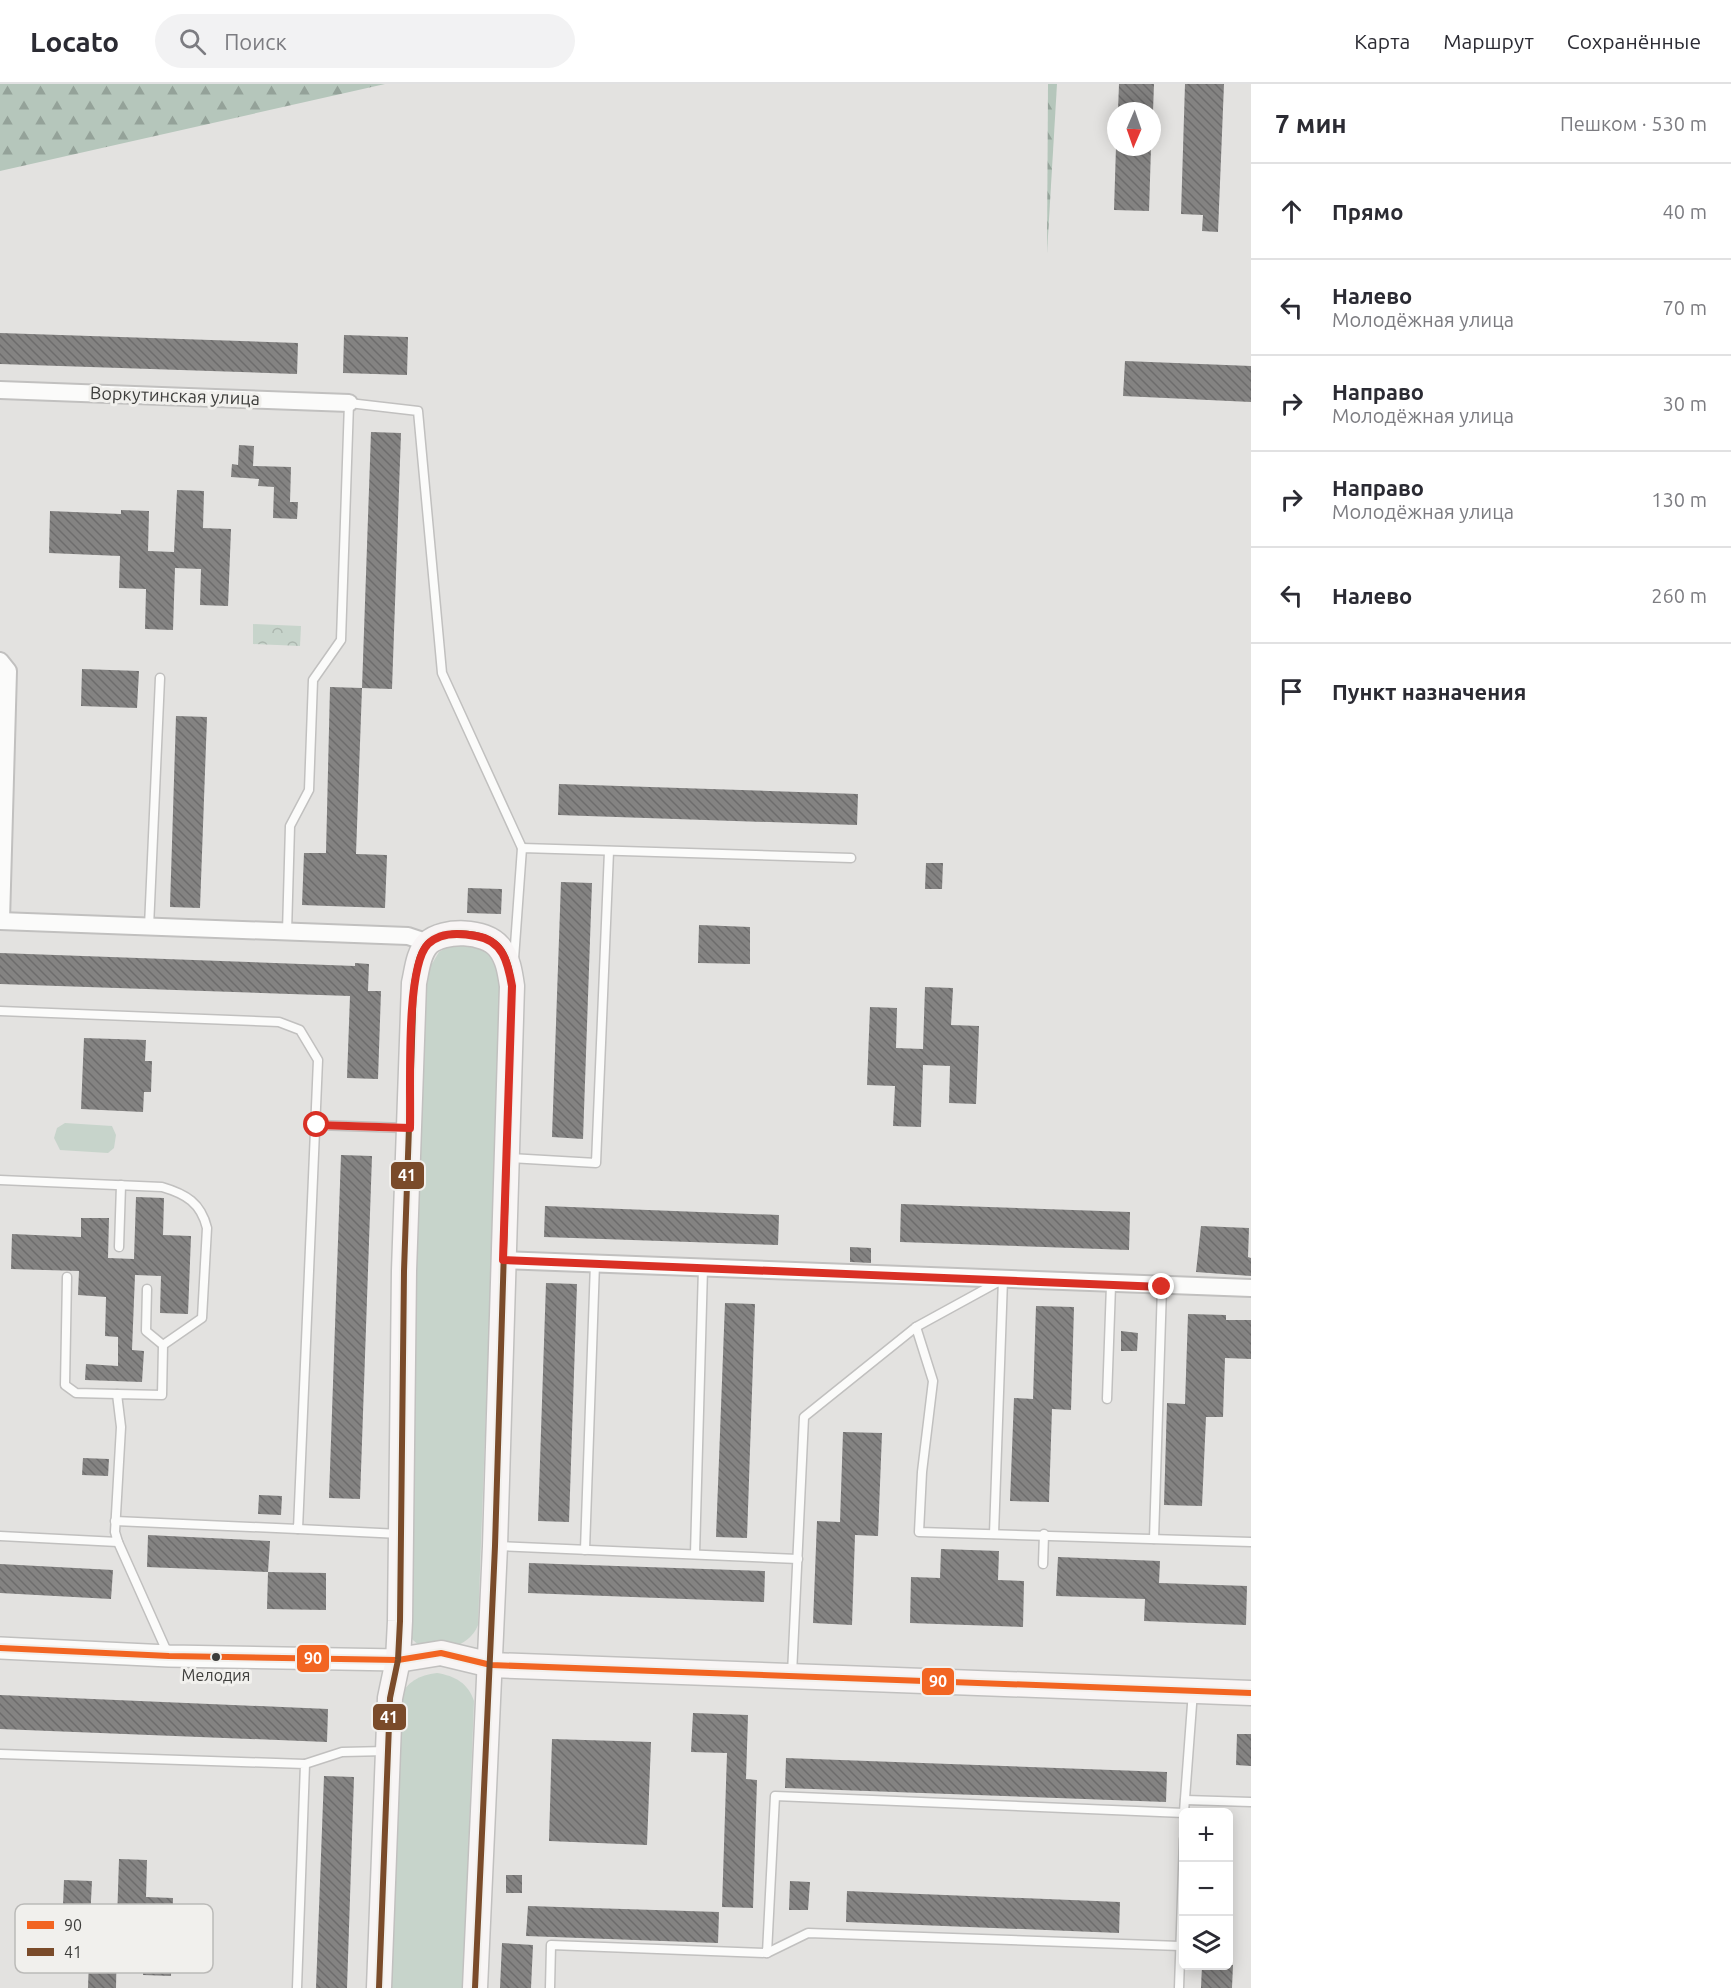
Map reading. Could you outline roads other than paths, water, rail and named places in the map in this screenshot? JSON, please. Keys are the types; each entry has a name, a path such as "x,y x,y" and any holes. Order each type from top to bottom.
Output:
{"main road":[{"path":"379,1988 387,1751 390,1698 398,1660 403,1534 404,1271 414,983 419,958 429,943 446,935 486,937 498,945 508,962 512,986 495,1546 475,1988"},
{"path":"398,1660 441,1653 490,1665 1251,1693"}],"street":[{"name":"Воркутинская улица","path":"0,390 349,403"},
{"path":"0,661 8,670 1,921 408,936 429,943"},
{"path":"503,1260 1162,1287 1251,1288"},
{"path":"0,1648 169,1656 398,1660"}],"lane":[{"path":"287,932 290,826 309,790 313,680 341,640 349,403 418,411 442,673 522,848 512,986"},
{"path":"149,927 160,678"},
{"path":"522,848 851,858"},
{"path":"507,1158 596,1163 609,851"},
{"path":"0,1011 279,1022 300,1030 318,1060 298,1529"},
{"path":"317,1125 410,1128"},
{"path":"0,1180 162,1187 176,1191 196,1204 204,1215 207,1228 202,1318 163,1345"},
{"path":"119,1247 121,1185"},
{"path":"585,1550 595,1263"},
{"path":"694,1554 703,1268"},
{"path":"67,1276 65,1385 76,1393 162,1395 163,1345 146,1330 147,1289"},
{"path":"792,1676 804,1417 916,1327 1003,1279"},
{"path":"994,1534 1003,1279"},
{"path":"1107,1399 1111,1285"},
{"path":"1154,1539 1162,1287"},
{"path":"916,1327 933,1381 922,1472 919,1532 1251,1542"},
{"path":"117,1394 121,1427 115,1521 118,1542 169,1656"},
{"path":"115,1521 403,1534"},
{"path":"1043,1563 1044,1534"},
{"path":"0,1536 118,1542"},
{"path":"495,1546 798,1559"},
{"path":"1184,1808 1193,1691"},
{"path":"0,1754 305,1764 342,1752 387,1751"},
{"path":"297,1988 305,1764"},
{"path":"767,1953 775,1796 1179,1813"},
{"path":"1185,1800 1251,1802"},
{"path":"1181,1916 1183,1862"},
{"path":"549,1988 551,1945 767,1953 808,1933 1179,1946"},
{"path":"1179,1970 1179,1988"}],"place":[{"name":"Мелодия","path":"216,1657"}]}
